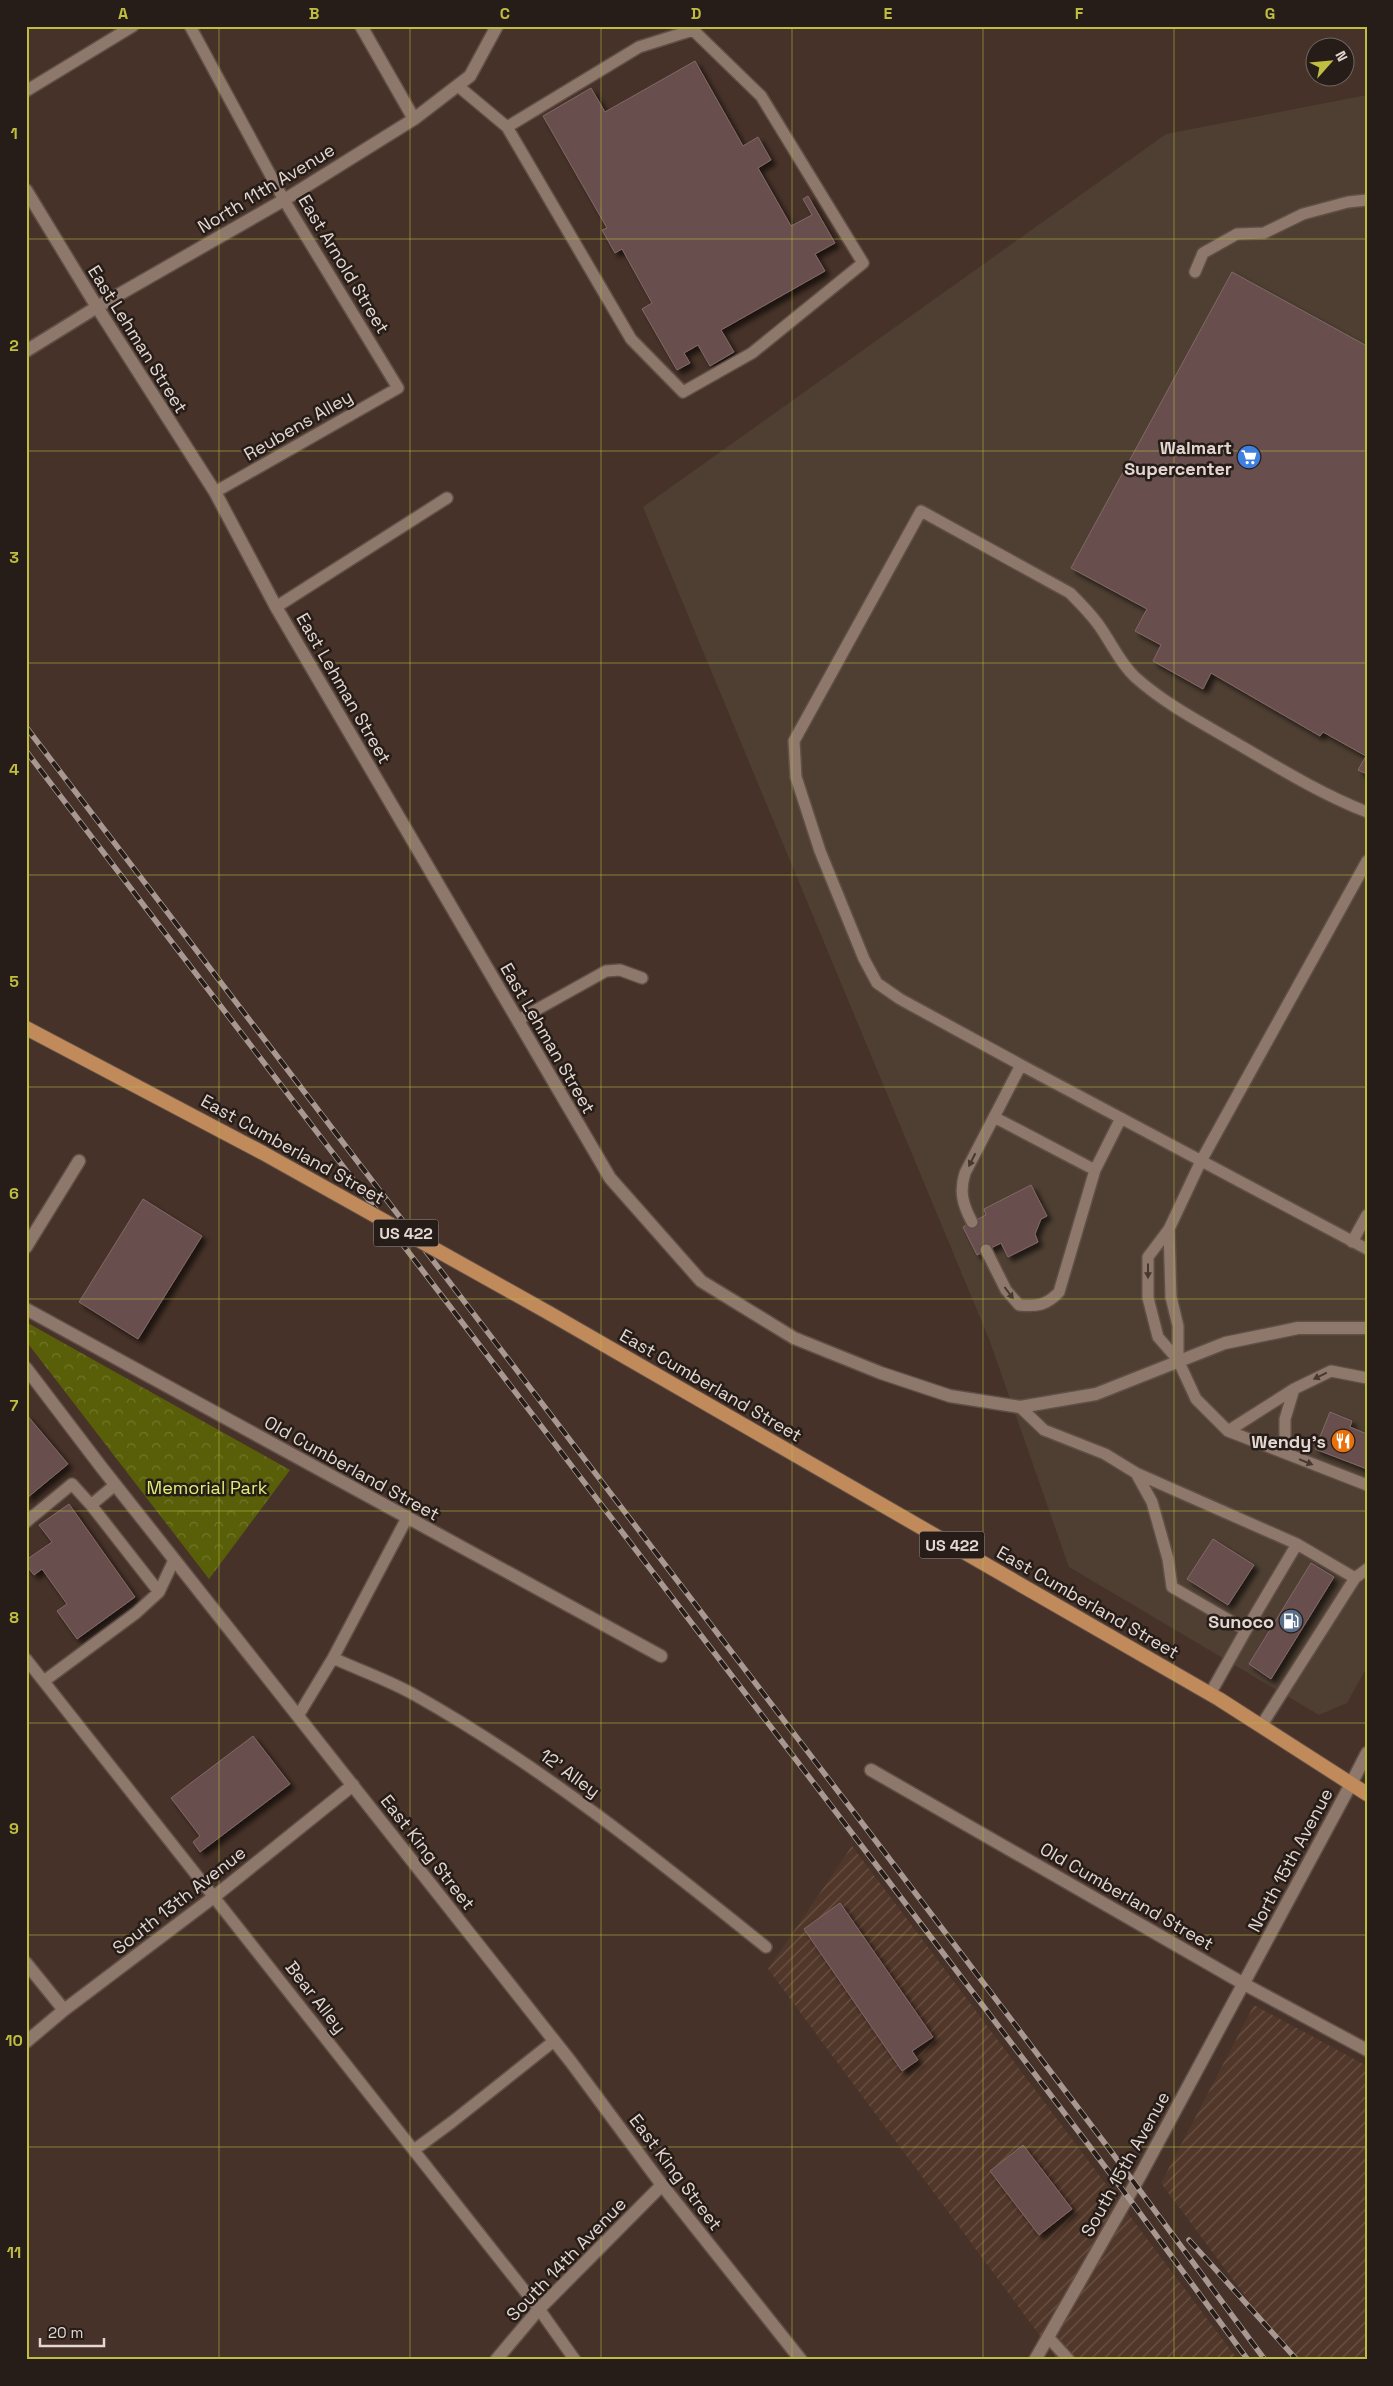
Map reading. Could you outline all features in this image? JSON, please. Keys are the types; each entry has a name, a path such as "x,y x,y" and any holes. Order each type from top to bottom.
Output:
{"highway":[{"name":"East Cumberland Street","path":"26,1028 263,1152 549,1313 1210,1694 1367,1794"}],"street":[{"path":"360,26 414,119"},
{"name":"North 11th Avenue","path":"26,351 284,200 414,119 470,76 497,26"},
{"name":"East Lehman Street","path":"26,190 97,308 215,492 276,607 610,1178 701,1281 794,1338 873,1370 950,1396 1020,1407 1096,1394 1225,1343 1298,1328 1367,1328"},
{"path":"26,1247 79,1161"},
{"name":"Old Cumberland Street","path":"26,1309 661,1656"},
{"name":"East King Street","path":"26,1368 115,1485 554,2041 662,2185 801,2360"},
{"name":"North 15th Avenue","path":"1244,1984 1367,1752"},
{"name":"Old Cumberland Street","path":"871,1770 1244,1984 1367,2050"},
{"name":"South 13th Avenue","path":"26,2042 64,2010 215,1896 352,1785"},
{"path":"26,1963 64,2010"},
{"name":"South 15th Avenue","path":"1035,2360 1141,2174 1244,1984"},
{"name":"South 14th Avenue","path":"496,2360 539,2309 662,2185"}],"lane":[{"path":"26,91 133,26"},
{"name":"East Arnold Street","path":"190,26 284,200 398,388"},
{"path":"458,86 507,127 631,339 683,392 752,354 863,263 760,96 693,30 639,47 507,127"},
{"path":"1195,272 1203,253 1237,234 1264,233 1302,214 1348,202 1367,200"},
{"name":"Reubens Alley","path":"215,492 398,388"},
{"path":"276,607 447,498"},
{"path":"1367,812 1326,794 1190,716 1148,688 1118,658 1087,609 1070,594 920,511 794,742 796,777 820,851 864,959 878,983 900,999 1021,1065 1367,1249"},
{"path":"1367,862 1201,1161 1169,1229 1148,1257 1148,1298 1158,1337 1178,1360 1196,1399 1228,1431 1367,1485"},
{"path":"518,1020 606,971 620,970 642,978"},
{"path":"972,1222 962,1198 962,1184 965,1173 1021,1065"},
{"path":"994,1117 1095,1170"},
{"path":"986,1250 1006,1290 1019,1305 1034,1307 1049,1303 1059,1292 1095,1170 1121,1118"},
{"path":"1352,1242 1367,1215"},
{"path":"1169,1229 1171,1297 1178,1326 1178,1360"},
{"path":"1228,1431 1294,1389 1331,1371 1367,1378"},
{"path":"1285,1453 1285,1419 1294,1389"},
{"path":"1020,1407 1044,1430 1105,1454 1136,1473 1297,1544 1354,1578"},
{"path":"1136,1473 1152,1502 1168,1559 1172,1586 1246,1630"},
{"path":"26,1522 72,1484 91,1505 159,1592"},
{"path":"91,1505 115,1485"},
{"path":"298,1716 333,1658 407,1518"},
{"path":"1210,1694 1297,1544"},
{"path":"44,1681 136,1612 159,1592 174,1560"},
{"path":"1261,1726 1354,1578 1367,1568"},
{"name":"12' Alley","path":"333,1658 411,1693 539,1772 647,1852 766,1947"},
{"name":"Bear Alley","path":"26,1659 215,1896 539,2309 575,2360"},
{"path":"414,2150 554,2041"},
{"path":"1048,2337 1069,2360"}],"shaded area":[{"path":"1367,95 1367,1667 1347,1703 1319,1715 1069,1567 989,1339 643,507 1166,134"},
{"path":"852,1846 1238,2360 1054,2360 1055,2356 768,1969"},
{"path":"1254,2005 1367,2066 1367,2360 1293,2360 1161,2183"}],"green space":[{"name":"Memorial Park","path":"26,1322 290,1470 209,1579 26,1341"}],"building":[{"path":"695,61 743,146 758,137 771,160 758,168 791,226 812,215 803,199 808,196 835,243 815,254 825,271 721,330 734,352 710,366 698,345 684,353 690,363 677,370 642,309 652,303 622,249 615,253 602,230 607,228 543,116 591,88 605,112"},
{"name":"Walmart Supercenter","path":"1232,272 1367,346 1367,774 1358,770 1366,756 1323,732 1320,736 1211,673 1203,689 1153,661 1161,645 1135,631 1147,609 1071,568"},
{"path":"1031,1185 1047,1216 1041,1219 1035,1234 1038,1242 1008,1257 1001,1243 977,1255 963,1227 986,1215 984,1209"},
{"path":"143,1199 202,1236 138,1339 79,1302"},
{"name":"Wendy's","path":"1330,1412 1352,1421 1350,1427 1367,1434 1367,1469 1315,1449"},
{"path":"26,1414 68,1464 27,1498 26,1498"},
{"path":"69,1504 135,1597 77,1639 57,1611 67,1604 42,1569 34,1575 26,1565 26,1560 52,1542 39,1525"},
{"path":"1213,1539 1254,1565 1228,1605 1187,1579"},
{"name":"Sunoco","path":"1311,1563 1334,1577 1271,1679 1249,1664"},
{"path":"253,1736 290,1784 200,1852 193,1842 200,1836 171,1798"},
{"path":"840,1903 933,2037 912,2051 918,2060 902,2071 804,1929"},
{"path":"1023,2145 1072,2209 1039,2235 990,2171"}],"railway":[{"path":"26,727 885,1853 1110,2150 1265,2360"},
{"path":"26,751 874,1862 1128,2197 1248,2360"},
{"path":"1189,2240 1297,2360"}],"place":[{"name":"Walmart Supercenter","path":"1249,457"},
{"name":"Wendy's","path":"1343,1441"},
{"name":"Sunoco","path":"1291,1621"}]}
